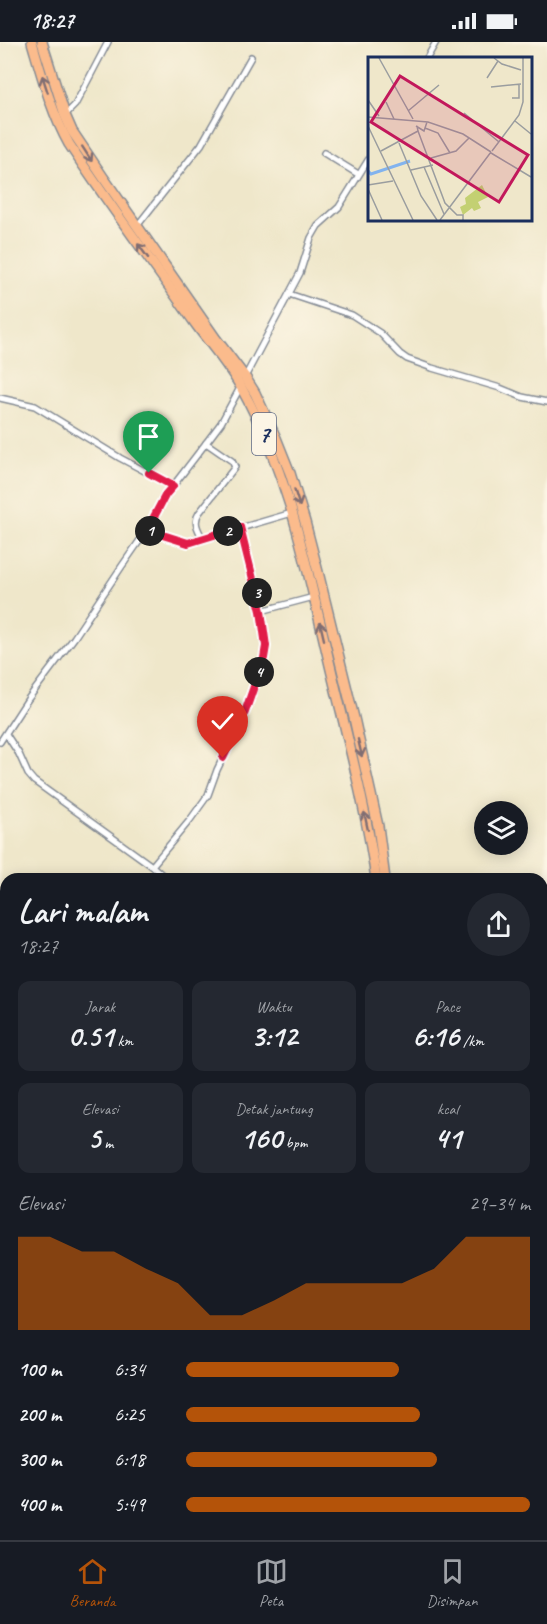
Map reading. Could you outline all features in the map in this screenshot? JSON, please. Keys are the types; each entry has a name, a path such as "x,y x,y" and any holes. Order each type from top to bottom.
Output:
{"highway":[{"name":"7","path":"32,42 63,134 243,382 305,522 349,719 375,873"},
{"name":"7","path":"42,42 65,115 77,139 137,225 161,267"},
{"name":"7","path":"285,474 292,513 314,597 378,826 384,873"}],"street":[{"path":"65,115 75,105 108,42"},
{"path":"428,57 436,42"},
{"path":"137,225 201,145 251,57"},
{"path":"324,153 358,174"},
{"path":"0,742 147,530 166,494 221,423 300,273 310,238 318,226 339,207 368,160"},
{"path":"289,294 352,315 380,333 407,359 522,397 547,402"},
{"path":"0,398 35,406 120,458 173,486"},
{"path":"203,538 197,527 196,518 235,467 232,461 206,443"},
{"path":"147,530 185,543 292,513"},
{"path":"152,866 203,804 245,712 266,650 261,611 240,527"},
{"path":"261,611 314,597"},
{"path":"6,734 34,781 160,873"}],"route":[{"path":"149,473 173,486 166,494 147,530 188,543 240,527 261,611 266,646 245,712 223,758"}]}
